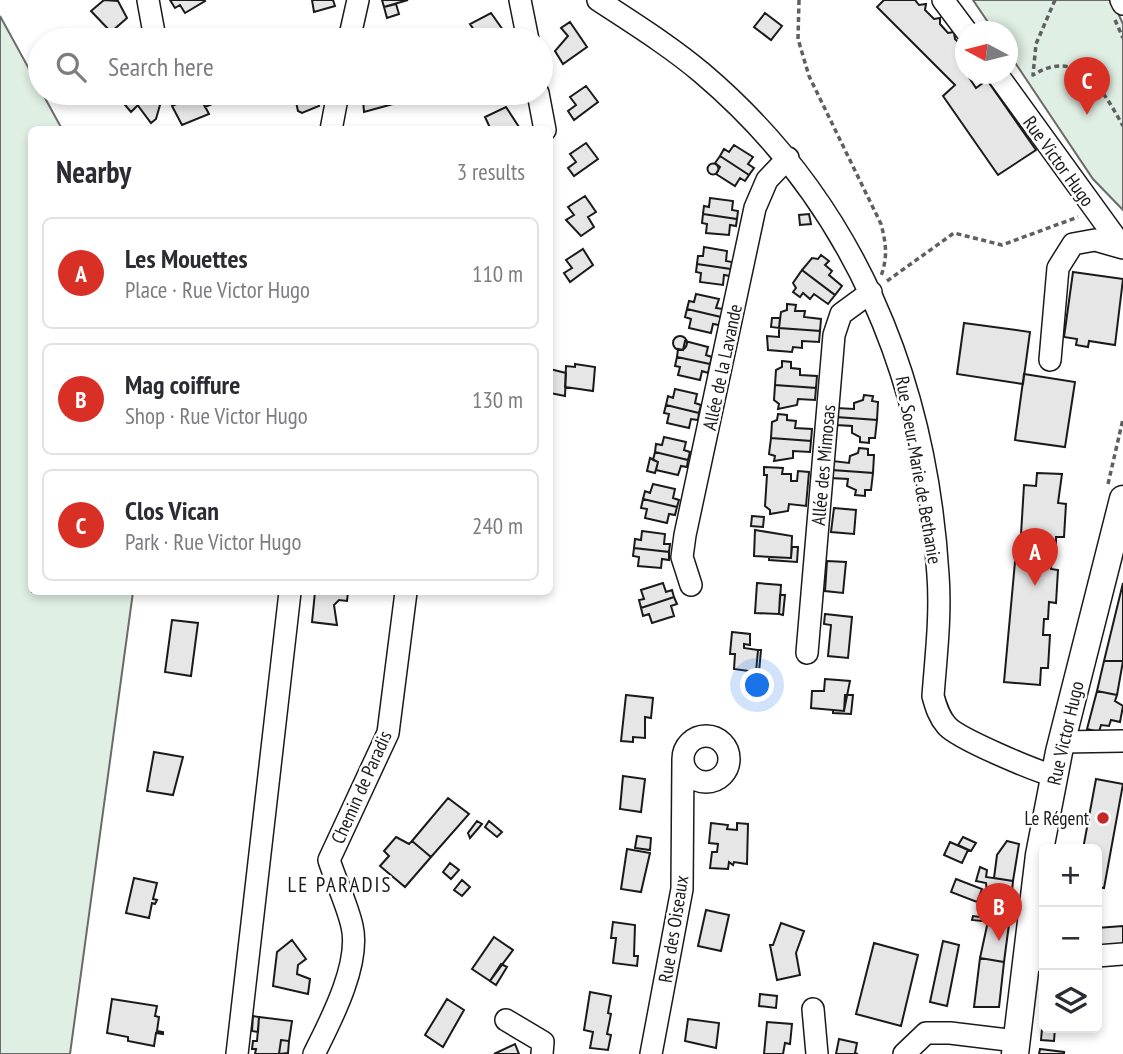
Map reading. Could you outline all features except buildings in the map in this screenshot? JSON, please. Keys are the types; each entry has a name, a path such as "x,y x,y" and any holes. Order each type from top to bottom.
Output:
{"main road":[{"name":"Rue Victor Hugo","path":"1015,1047 1035,960 1039,855 1062,742 1123,499"}],"street":[{"path":"148,0 153,28"},
{"path":"352,28 358,0"},
{"path":"520,0 526,28"},
{"name":"Rue Soeur Marie de Bethanie","path":"598,0 630,9 701,72 788,158 840,233 871,292 898,356 912,408 932,516 939,576 933,696 937,712 953,732 1035,771 1055,776"},
{"path":"943,0 959,21"},
{"name":"Rue Victor Hugo","path":"1003,84 1123,248"},
{"path":"332,126 336,105"},
{"path":"540,105 544,126"},
{"name":"Allée de la Lavande","path":"691,585 682,557 685,535 755,208 767,180 788,158"},
{"path":"1050,360 1058,268 1073,244 1095,240 1123,248"},
{"name":"Allée des Mimosas","path":"807,653 834,335 841,314 871,292"},
{"path":"237,1054 290,595"},
{"name":"Chemin de Paradis","path":"314,1054 339,1005 349,968 353,929 329,860 388,733 405,595"},
{"path":"1062,742 1123,741"},
{"name":"Rue des Oiseaux","path":"652,1054 682,889 683,761"},
{"path":"1102,956 1123,954"},
{"path":"813,1009 817,1054"},
{"path":"506,1020 543,1042 542,1054"},
{"path":"904,1054 926,1033 950,1032 1015,1047"}],"path":[{"path":"799,0 798,39 809,76 870,201 886,245 886,262 871,292"},
{"path":"1055,0 1036,44 1033,75 1050,65 1071,67 1091,79 1106,95 1123,126"},
{"path":"871,292 954,233 1002,245 1094,211"}],"green space":[{"path":"973,0 1112,0 1123,24 1123,210 1093,179 1018,67 1018,21 987,21"},
{"path":"0,16 28,67 28,105 49,105 60,126 28,126 28,595 133,595 70,1054 0,1054"}],"place":[{"name":"Clos Vican","path":"1087,115"},
{"name":"Les Mouettes","path":"1035,586"},
{"name":"Le Régent","path":"1103,818"},
{"name":"Mag coiffure","path":"999,941"}],"district":[{"name":"LE PARADIS","path":"340,884"}]}
